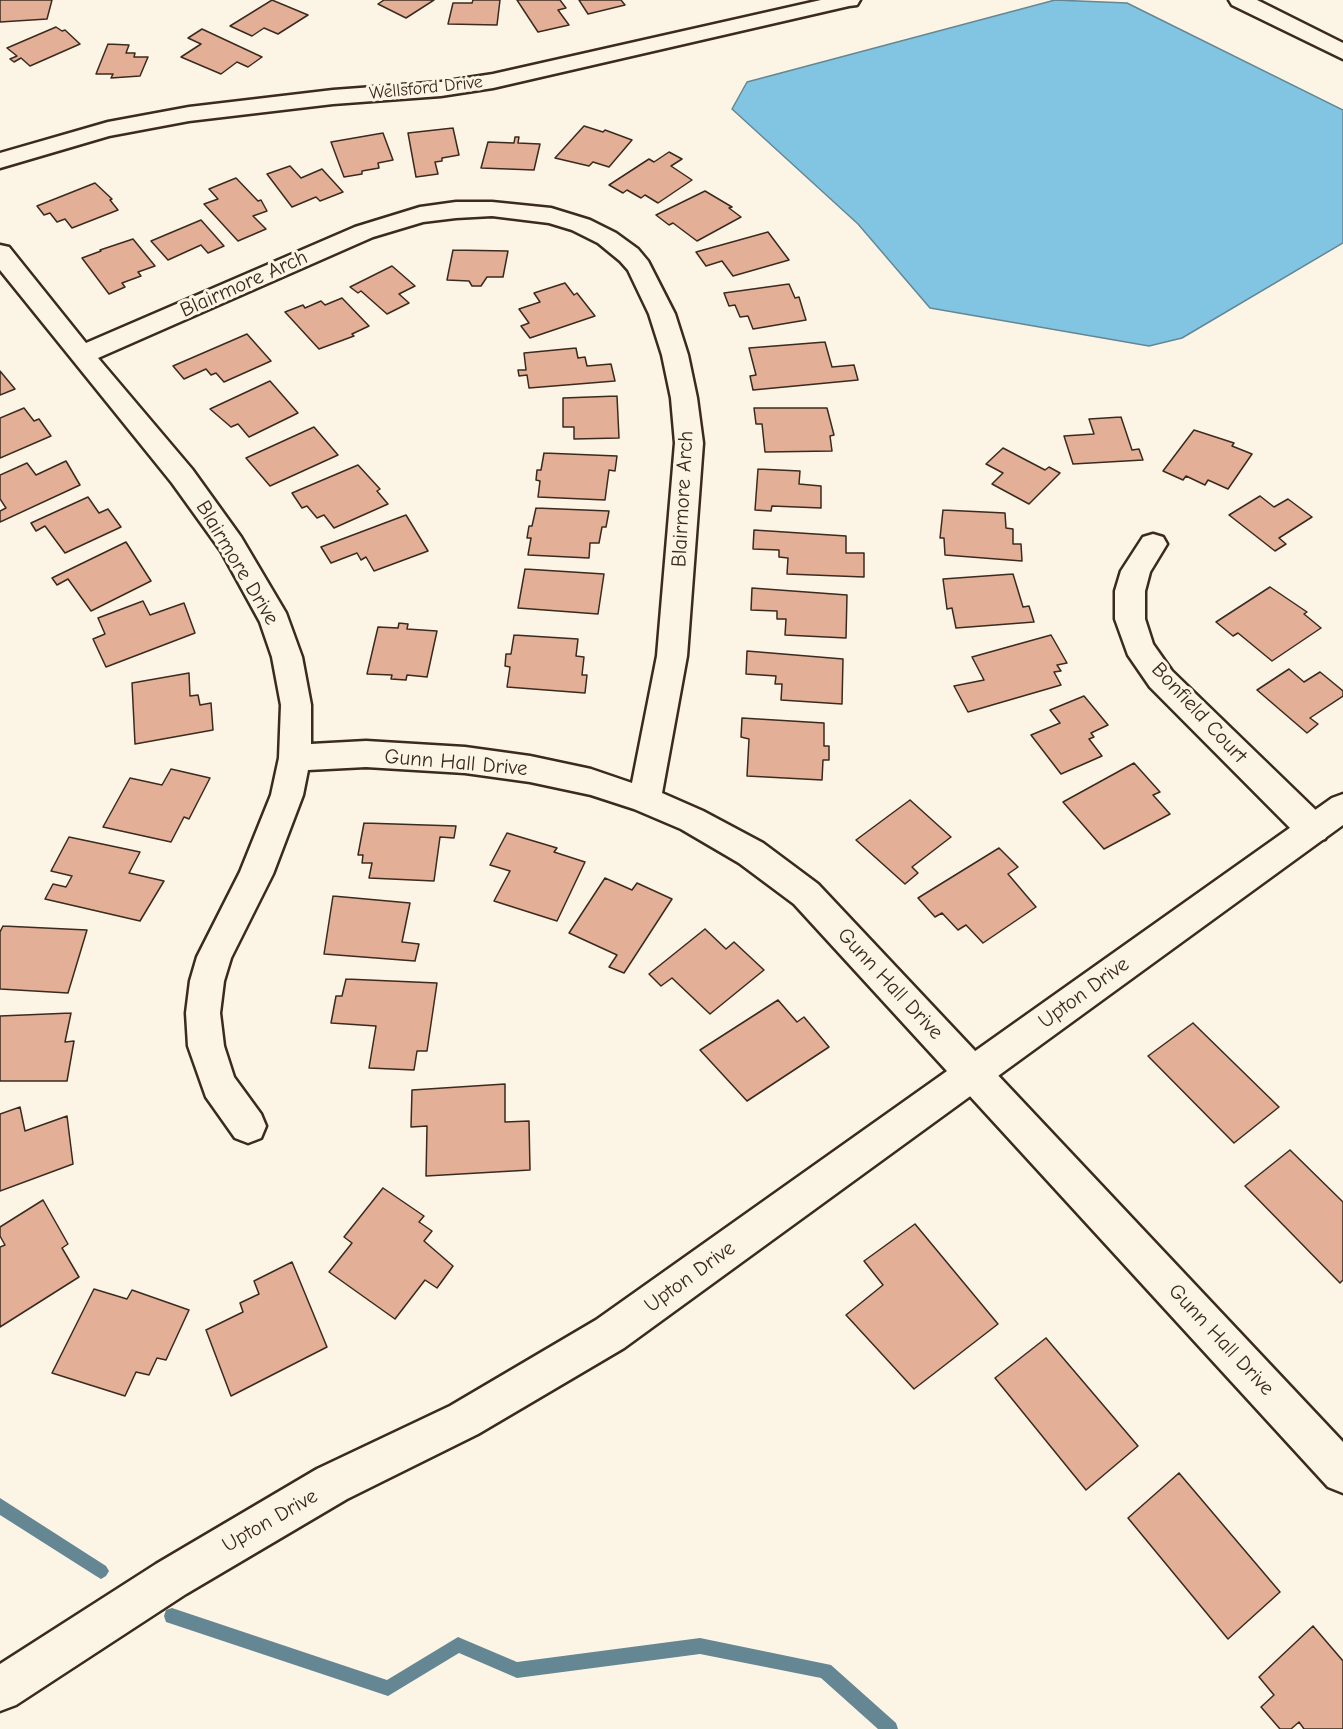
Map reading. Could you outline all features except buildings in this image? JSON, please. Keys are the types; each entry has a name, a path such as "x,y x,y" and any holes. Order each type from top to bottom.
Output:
{"street":[{"name":"Wellsford Drive","path":"0,161 64,140 108,129 189,114 333,97 441,89 493,81 849,0"},
{"path":"1240,0 1343,52"},
{"name":"Blairmore Arch","path":"81,355 364,232 420,215 456,210 492,209 551,216 581,225 607,238 629,255 639,267 662,314 675,355 684,398 689,443 672,656 645,800"},
{"name":"Blairmore Drive","path":"0,253 182,476 231,544 274,621 287,657 296,705 295,758 286,795 256,874 214,957 207,981 203,1013 206,1046 219,1085 248,1126"},
{"name":"Bonfield Court","path":"1153,544 1136,571 1130,591 1130,619 1139,647 1161,679 1312,829"},
{"name":"Gunn Hall Drive","path":"295,758 366,754 465,760 530,769 591,782 645,800 692,820 751,853 806,894 974,1072 1343,1472"},
{"name":"Upton Drive","path":"0,1689 171,1579 312,1496 464,1420 610,1334 1343,807"}],"water":[{"path":"1055,0 1127,3 1343,110 1343,243 1182,338 1149,346 930,308 858,224 732,109 747,82"}],"waterway":[{"path":"0,1506 101,1571"},
{"path":"172,1616 388,1688 458,1645 517,1670 700,1646 825,1671 890,1729"}]}
